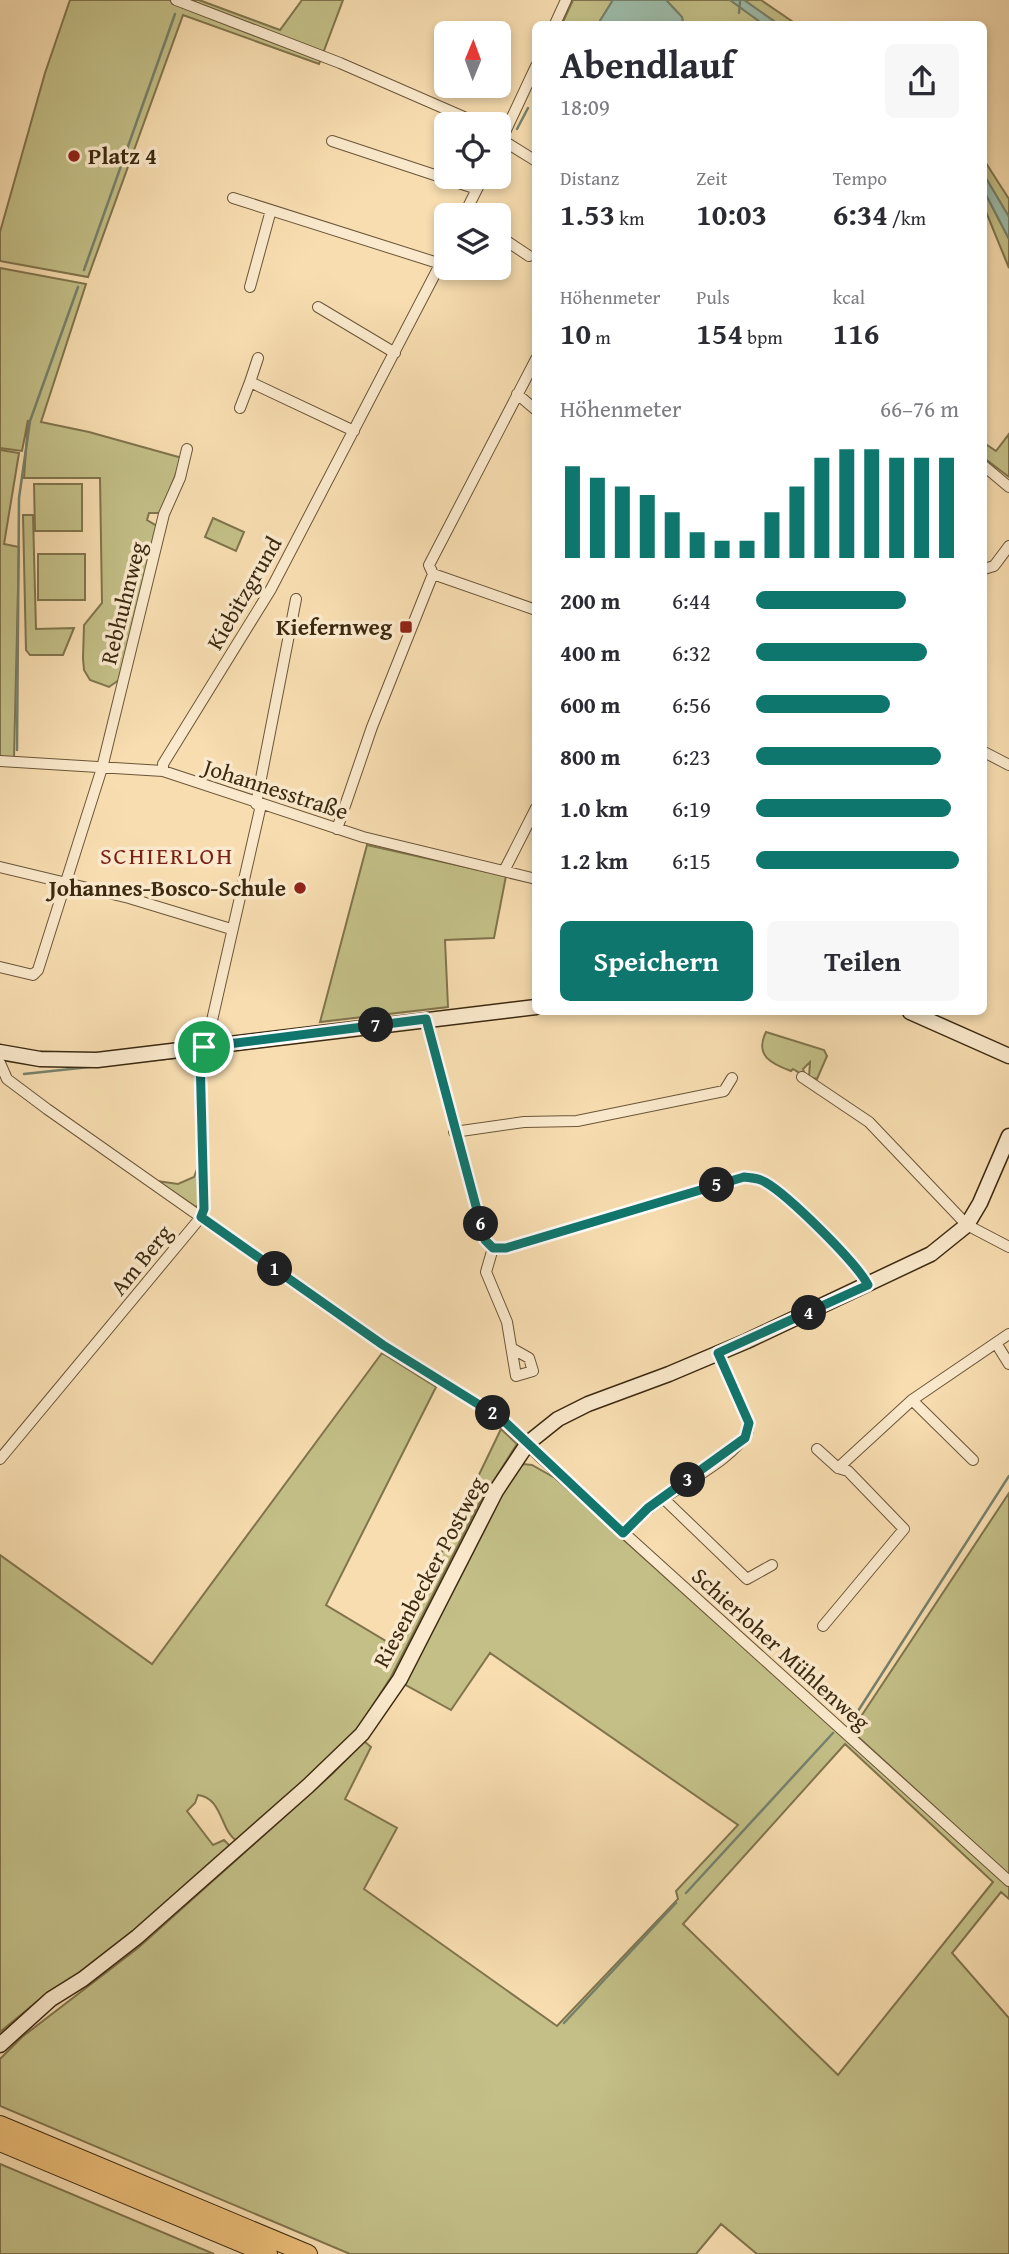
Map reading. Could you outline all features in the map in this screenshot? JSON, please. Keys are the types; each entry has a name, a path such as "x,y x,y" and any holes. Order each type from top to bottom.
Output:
{"highway":[{"path":"0,2124 308,2254"},
{"path":"0,2141 268,2254"}],"street":[{"path":"176,0 340,63 452,112"},
{"path":"556,21 566,0"},
{"path":"511,118 532,74"},
{"path":"332,141 434,175"},
{"path":"511,147 532,159"},
{"path":"471,203 477,189"},
{"path":"233,198 434,262"},
{"path":"250,287 271,210"},
{"path":"511,244 529,256"},
{"name":"Kiebitzgrund","path":"163,771 163,764 271,589 434,277"},
{"path":"318,307 394,353"},
{"path":"240,408 258,358"},
{"path":"337,830 372,727 433,574 429,565 532,366"},
{"path":"250,382 354,432"},
{"path":"517,394 532,407"},
{"name":"Rebhuhnweg","path":"0,967 26,976 33,975 38,970 102,768 164,514 180,478 187,449"},
{"path":"987,469 1009,487"},
{"path":"987,568 994,566 1009,546"},
{"path":"433,574 532,609"},
{"name":"Am Berg","path":"0,1459 201,1217 204,1209 200,1055 259,804 296,599"},
{"path":"987,754 1009,765"},
{"name":"Johannesstraße","path":"0,761 163,771 337,830 532,877"},
{"path":"504,870 532,816"},
{"path":"0,867 129,898 231,929"},
{"path":"0,1057 75,1061 532,1007"},
{"path":"917,1015 1009,1056"},
{"path":"426,1019 485,1240 493,1248 506,1248 744,1177 755,1178 773,1188 855,1263 868,1285"},
{"name":"Schierloher Mühlenweg","path":"0,1057 6,1079 383,1345 502,1419 623,1533 1009,1881"},
{"path":"802,1077 843,1101 869,1122 967,1224 1009,1247"},
{"path":"454,1132 524,1122 577,1121 724,1091 732,1078"},
{"name":"Riesenbecker Postweg","path":"0,2045 51,1999 83,1979 136,1937 309,1786 362,1734 400,1679 496,1491 528,1443 558,1419 588,1404 718,1353 931,1254 967,1224 980,1203 1009,1136"},
{"path":"493,1248 486,1272 503,1309 513,1349"},
{"path":"838,1468 912,1400 1009,1334"},
{"path":"996,1343 1009,1364"},
{"path":"623,1533 648,1508 730,1452 748,1432 749,1423 718,1353"},
{"path":"912,1400 973,1460"},
{"path":"817,1449 838,1468 848,1471 904,1529 822,1626"},
{"path":"663,1498 747,1579 772,1564"}],"shaded area":[{"path":"70,0 199,0 280,30 302,0 343,0 319,64 183,15 88,277 0,261 0,232 45,73"},
{"path":"573,0 613,0 600,21 563,21"},
{"path":"613,0 666,0 683,21 600,21"},
{"path":"666,0 730,0 759,21 683,21"},
{"path":"730,0 744,0 774,21 759,21"},
{"path":"744,0 761,0 792,21 774,21"},
{"path":"987,165 1009,199 1009,217 987,180"},
{"path":"987,180 1009,217 1009,239 987,197"},
{"path":"987,197 1009,239 1009,268 987,214"},
{"path":"0,268 86,284 41,422 89,432 182,458 161,513 149,513 147,520 157,526 119,680 109,687 90,680 84,670 83,658 84,625 102,603 100,478 24,478 28,420 22,451 0,448"},
{"path":"1009,434 1009,477 987,460 987,445 996,451"},
{"path":"0,450 19,453 4,544 19,547 14,758 0,757"},
{"path":"34,484 82,484 82,531 35,531"},
{"path":"23,515 33,515 36,629 74,628 63,655 30,655 26,650"},
{"path":"213,518 244,532 236,551 205,537"},
{"path":"38,554 85,554 85,600 38,600"},
{"path":"367,845 506,876 494,938 445,940 448,1007 320,1022"},
{"path":"766,1032 824,1050 827,1056 817,1079 809,1077 810,1062 803,1069 806,1077 767,1058 762,1047"},
{"path":"199,1164 200,1203 196,1207 157,1181 178,1184 194,1177"},
{"path":"382,1353 436,1387 326,1605 396,1647 501,1429 517,1444 479,1504 391,1677 354,1735 237,1841 227,1830 212,1802 198,1795 187,1811 213,1845 224,1840 231,1847 87,1971 46,1994 0,2032 0,1555 152,1664"},
{"path":"532,1465 555,1478 1009,1886 1009,1899 1001,1892 952,1953 1009,2018 1009,2254 757,2254 721,2224 696,2254 350,2254 0,2106 0,2059 22,2037 138,1948 332,1774 364,1741 371,1747 345,1799 397,1828 364,1889 557,2026 678,1899 676,1891 738,1825 490,1653 451,1710 404,1684 458,1580 456,1578 518,1466","holes":["845,1744 993,1882 838,2075 683,1924"]},
{"path":"1009,1493 1009,1875 855,1734 854,1727"},
{"path":"0,2164 214,2254 0,2254"}],"waterway":[{"path":"739,13 740,2"},
{"path":"84,270 175,14"},
{"path":"517,129 528,108"},
{"path":"17,750 19,498 30,421 78,287"},
{"path":"24,1074 192,1056"},
{"path":"846,1721 858,1711 1009,1476"},
{"path":"686,1893 833,1733"},
{"path":"564,2023 676,1903"}],"place":[{"name":"Platz 4","path":"74,156"},
{"name":"Kiefernweg","path":"406,627"},
{"name":"Johannes-Bosco-Schule","path":"300,888"}],"district":[{"name":"SCHIERLOH","path":"167,856"}],"route":[{"path":"426,1019 485,1240 493,1248 506,1248 744,1177 755,1178 764,1180 855,1263 868,1285 718,1353 749,1423 745,1438 730,1452 648,1508 623,1533 538,1455 517,1430 383,1345 201,1217 204,1209 200,1055 204,1047 426,1019"}]}
